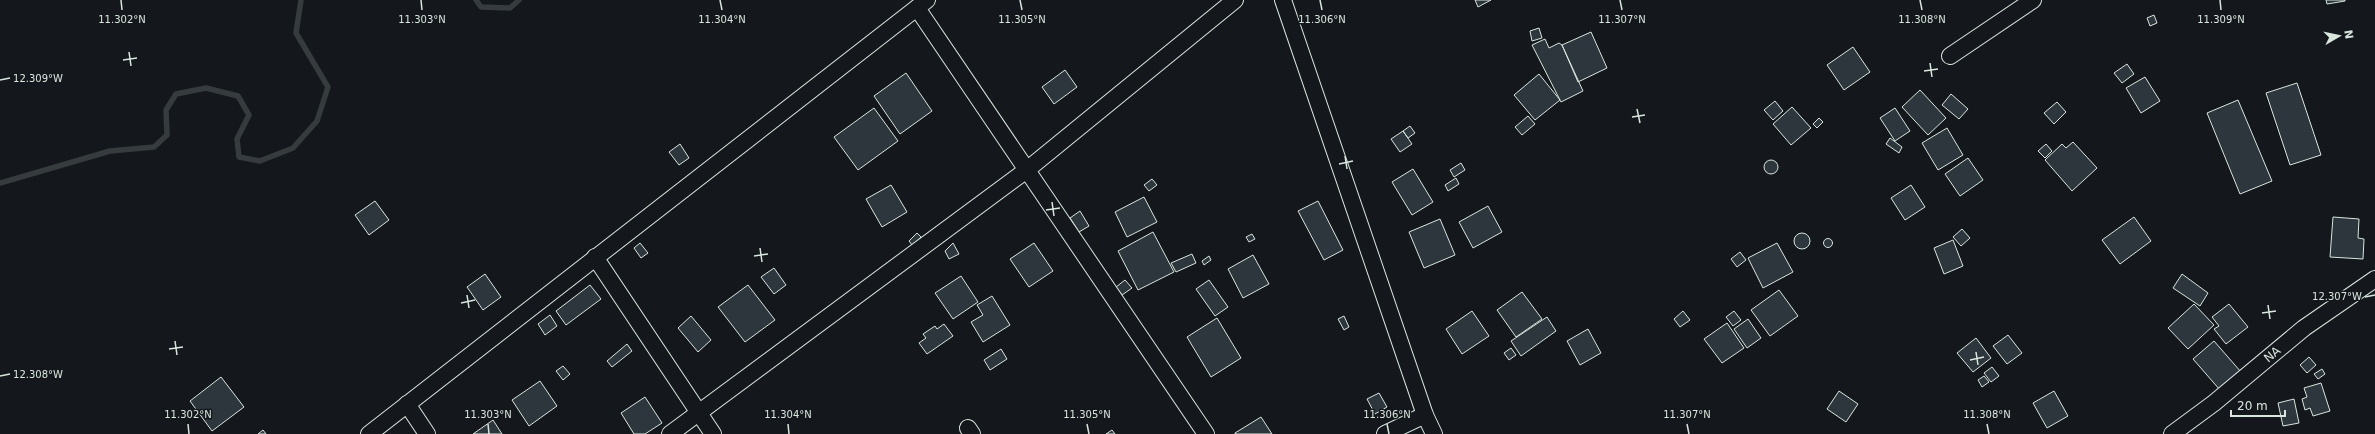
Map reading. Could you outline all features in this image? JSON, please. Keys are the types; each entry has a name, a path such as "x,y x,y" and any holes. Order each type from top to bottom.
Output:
{"street":[{"path":"670,434 1028,169 1235,0"},
{"path":"1283,0 1426,415 1434,434"},
{"path":"1950,56 2033,0"},
{"path":"369,434 922,4 1028,169 1206,434"},
{"path":"595,257 698,414 713,434"},
{"name":"NA","path":"2172,434 2214,403 2304,328 2375,279"},
{"path":"407,404 427,434"},
{"path":"1385,434 1426,415"}],"building":[{"path":"1475,0 1491,0 1478,7"},
{"path":"2326,0 2345,0 2345,1 2327,4"},
{"path":"2154,15 2157,23 2150,26 2147,18"},
{"path":"1539,28 1542,38 1532,41 1530,31"},
{"path":"1591,32 1607,68 1578,82 1562,45"},
{"path":"1545,39 1549,48 1559,43 1562,45 1583,91 1561,102 1532,45"},
{"path":"1853,47 1870,72 1844,90 1827,65"},
{"path":"2127,64 2134,74 2122,83 2114,73"},
{"path":"1065,70 1077,87 1054,104 1042,87"},
{"path":"906,73 932,111 900,134 874,96"},
{"path":"1539,74 1560,100 1535,120 1514,95"},
{"path":"2145,77 2160,101 2141,113 2126,88"},
{"path":"2297,83 2321,155 2290,165 2266,93"},
{"path":"1920,90 1946,118 1928,135 1902,107"},
{"path":"1951,94 1968,109 1959,119 1942,105"},
{"path":"2238,100 2272,181 2240,194 2207,113"},
{"path":"1775,101 1783,111 1773,120 1764,110"},
{"path":"2057,102 2066,112 2054,124 2044,113"},
{"path":"1792,107 1811,128 1791,145 1773,124"},
{"path":"874,108 898,141 858,170 834,137"},
{"path":"1895,108 1910,131 1895,141 1880,118"},
{"path":"1528,116 1535,124 1522,135 1515,127"},
{"path":"1819,118 1823,122 1817,128 1813,124"},
{"path":"1410,126 1415,133 1408,138 1403,131"},
{"path":"1947,128 1963,155 1938,170 1922,143"},
{"path":"1403,131 1412,144 1400,152 1391,139"},
{"path":"1890,138 1902,147 1899,153 1886,144"},
{"path":"2073,142 2097,168 2072,191 2045,160 2062,144 2066,148"},
{"path":"680,144 689,158 679,165 669,152"},
{"path":"2046,144 2052,151 2045,158 2038,151"},
{"path":"1968,158 1983,180 1960,196 1945,174"},
{"path":"1771,160 1776,162 1778,167 1776,172 1771,174 1766,172 1764,167 1766,162"},
{"path":"1461,163 1465,170 1454,177 1450,170"},
{"path":"1413,169 1433,202 1412,215 1392,182"},
{"path":"1456,178 1459,184 1448,191 1445,185"},
{"path":"1152,179 1157,185 1149,191 1144,185"},
{"path":"891,185 907,212 882,227 866,199"},
{"path":"1911,185 1925,207 1905,220 1891,198"},
{"path":"1144,197 1157,222 1127,237 1115,212"},
{"path":"375,201 389,220 369,235 355,215"},
{"path":"1318,201 1343,250 1324,260 1298,211"},
{"path":"1488,206 1502,232 1473,248 1459,222"},
{"path":"1080,211 1089,226 1079,232 1070,218"},
{"path":"2134,217 2151,241 2120,264 2102,240"},
{"path":"2333,217 2359,219 2358,238 2364,239 2363,259 2330,257"},
{"path":"1440,219 1455,255 1424,268 1409,232"},
{"path":"1962,229 1970,238 1961,246 1953,237"},
{"path":"1153,232 1174,272 1138,290 1118,251"},
{"path":"917,233 921,237 913,246 909,241"},
{"path":"1802,233 1809,238 1810,241 1805,248 1802,249 1795,244 1794,241 1799,234"},
{"path":"1252,234 1255,239 1249,242 1246,237"},
{"path":"1828,238 1833,243 1828,248 1823,243"},
{"path":"1953,240 1963,266 1944,274 1934,248"},
{"path":"640,243 648,253 641,258 634,248"},
{"path":"953,243 959,254 949,259 945,251"},
{"path":"1034,243 1053,271 1029,287 1010,259"},
{"path":"1777,243 1793,272 1763,288 1748,258"},
{"path":"1740,252 1746,260 1737,267 1731,259"},
{"path":"1192,254 1196,263 1176,272 1171,263"},
{"path":"1253,255 1269,284 1243,298 1228,269"},
{"path":"1209,256 1211,260 1204,265 1202,261"},
{"path":"774,268 786,285 774,294 761,277"},
{"path":"485,274 501,297 483,310 467,287"},
{"path":"2182,274 2208,293 2200,306 2173,288"},
{"path":"961,276 978,302 953,319 935,293"},
{"path":"1125,280 1132,288 1122,295 1116,287"},
{"path":"1209,280 1228,307 1215,316 1196,289"},
{"path":"590,285 601,299 566,325 556,311"},
{"path":"748,285 775,320 745,342 718,307"},
{"path":"1779,290 1798,316 1770,336 1751,310"},
{"path":"1522,292 1542,319 1516,337 1497,310"},
{"path":"992,296 1010,325 983,342 971,322 983,315 977,305"},
{"path":"2194,304 2214,325 2188,349 2168,328"},
{"path":"2229,304 2248,327 2226,344 2214,329 2219,326 2212,317"},
{"path":"1472,311 1489,336 1462,354 1446,329"},
{"path":"1683,311 1690,320 1680,327 1674,319"},
{"path":"1734,311 1741,320 1733,326 1726,317"},
{"path":"550,315 557,326 545,335 538,324"},
{"path":"691,316 711,340 698,352 678,328"},
{"path":"1344,316 1349,327 1344,330 1338,319"},
{"path":"1547,317 1556,331 1521,356 1511,341"},
{"path":"1217,318 1241,358 1211,377 1187,337"},
{"path":"1748,319 1761,338 1747,348 1734,329"},
{"path":"1727,323 1744,348 1722,363 1704,339"},
{"path":"944,324 953,336 927,354 919,343 926,338 923,334 935,326 937,329"},
{"path":"1588,329 1601,353 1580,365 1567,341"},
{"path":"2008,335 2022,353 2007,364 1993,346"},
{"path":"1976,338 1991,358 1973,372 1957,353"},
{"path":"2214,341 2241,372 2220,390 2193,359"},
{"path":"627,344 632,351 612,367 607,361"},
{"path":"1511,348 1516,355 1509,360 1504,353"},
{"path":"1001,349 1007,359 990,370 984,360"},
{"path":"2309,357 2316,365 2307,373 2300,365"},
{"path":"563,366 570,374 563,380 556,371"},
{"path":"1992,367 1999,376 1991,382 1984,373"},
{"path":"2322,369 2325,374 2318,379 2314,374"},
{"path":"1984,376 1989,382 1982,387 1978,380"},
{"path":"221,377 244,407 212,431 190,401"},
{"path":"540,381 557,406 529,426 512,400"},
{"path":"2321,383 2330,411 2313,416 2310,408 2305,410 2302,399 2307,397 2304,388"},
{"path":"1839,391 1858,404 1846,422 1827,409"},
{"path":"2054,391 2068,416 2047,428 2033,403"},
{"path":"1379,393 1387,407 1375,414 1367,399"},
{"path":"645,397 662,423 645,434 634,434 621,413"},
{"path":"2294,399 2299,423 2283,426 2278,403"},
{"path":"1261,417 1272,434 1235,434 1235,433"},
{"path":"493,420 502,434 473,434"},
{"path":"263,430 266,434 258,434"},
{"path":"1112,430 1115,434 1106,434"}],"waterway":[{"path":"0,183 110,151 154,147 167,135 166,110 176,94 206,88 238,96 249,115 237,139 239,157 260,161 293,148 317,121 328,87 296,33 301,0"},
{"path":"476,0 481,7 510,8 519,0"}]}
